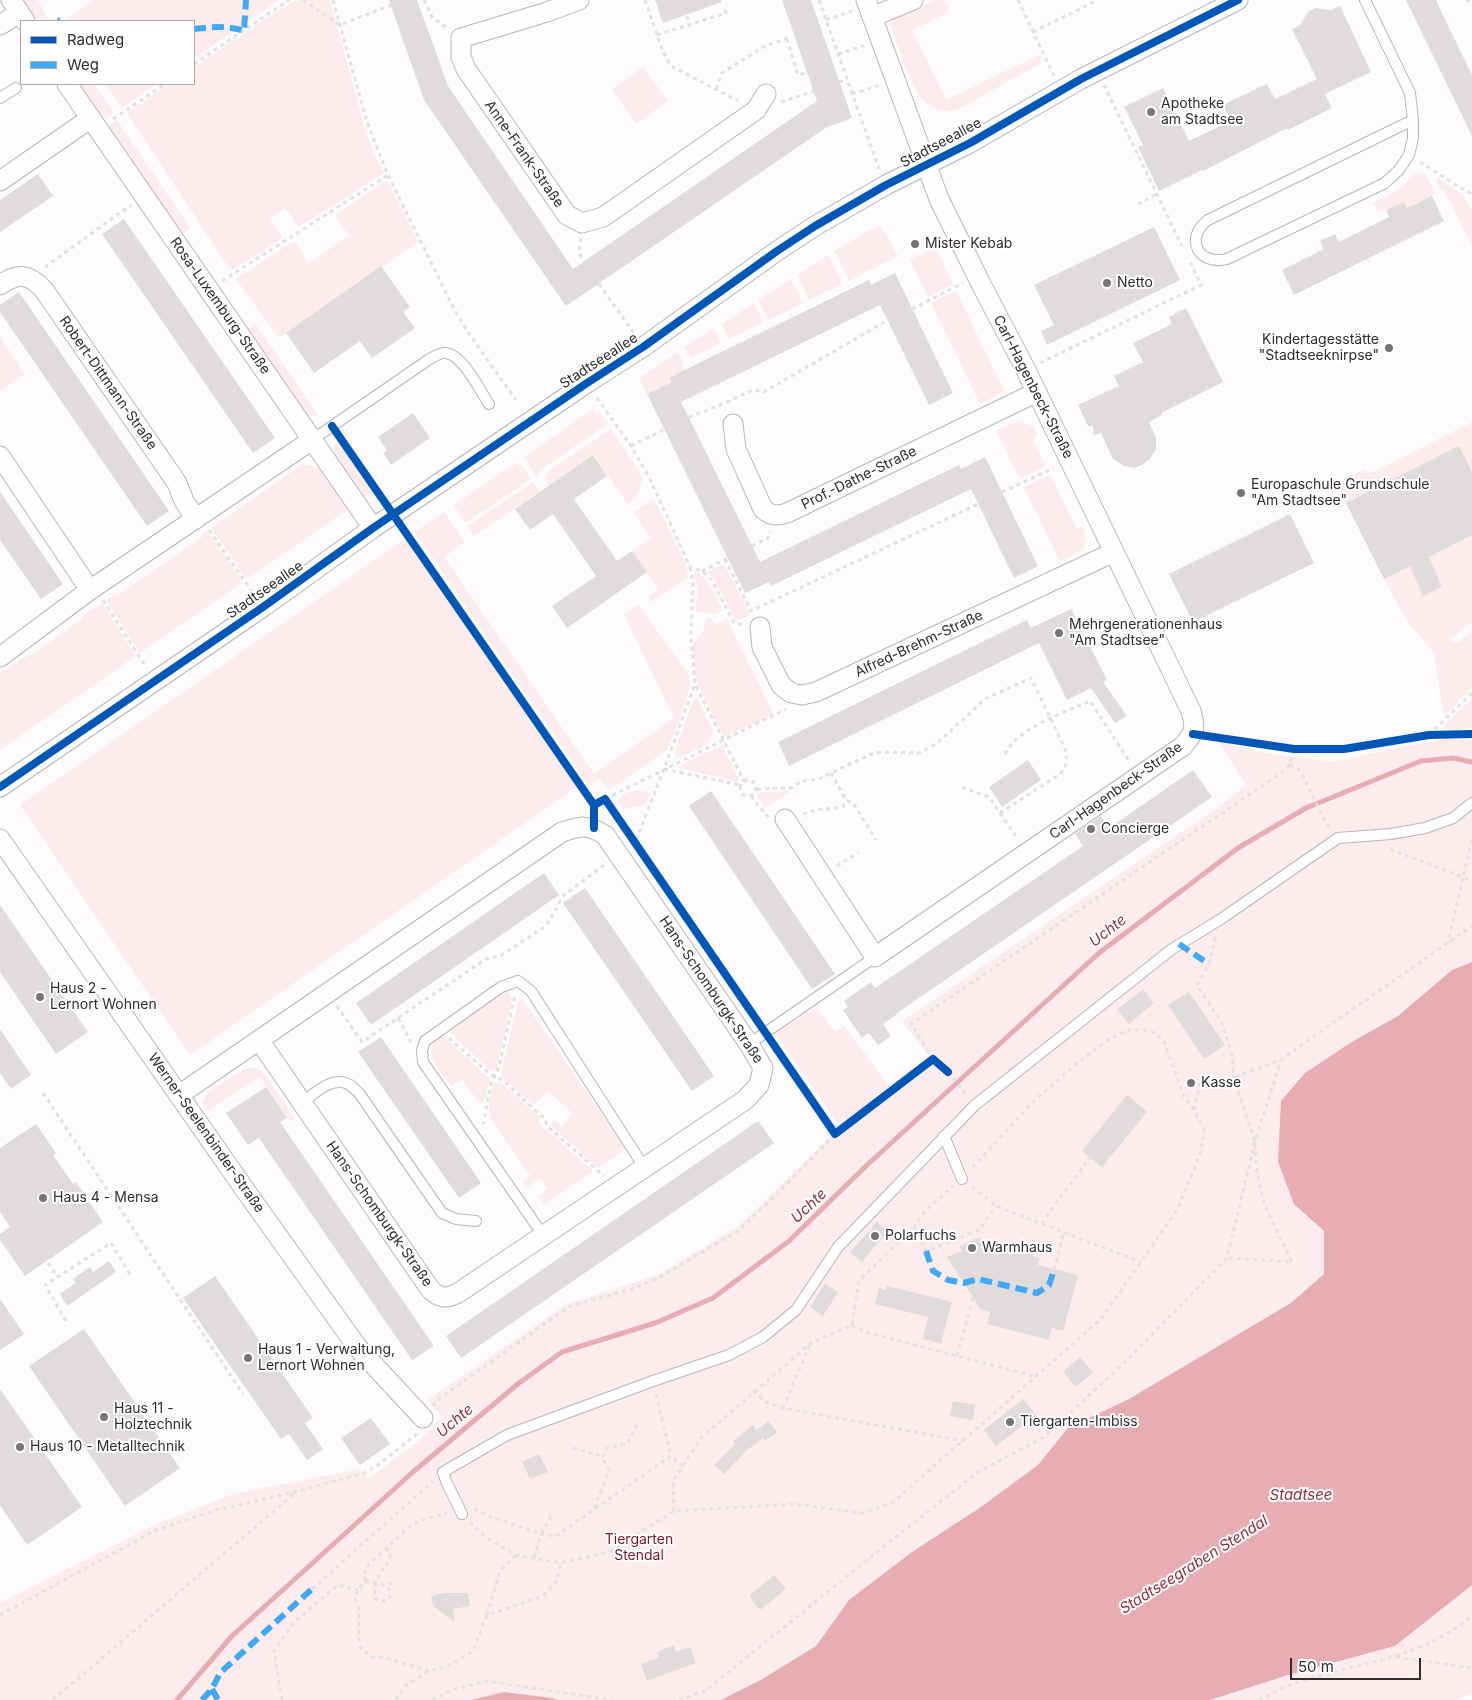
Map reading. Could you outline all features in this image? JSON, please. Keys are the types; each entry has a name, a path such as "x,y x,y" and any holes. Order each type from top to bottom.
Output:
{"street":[{"path":"461,38 547,12 579,0"},
{"path":"869,8 913,0"},
{"name":"Stadtseeallee","path":"0,788 263,608 373,528 643,347 792,241 849,205 970,143 1098,70 1238,0"},
{"name":"Carl-Hagenbeck-Straße","path":"869,8 939,199 1037,392 1195,724 1193,734 1183,746 875,957"},
{"path":"0,25 19,11"},
{"name":"Anne-Frank-Straße","path":"461,38 461,56 466,69 567,215 582,223"},
{"name":"Rosa-Luxemburg-Straße","path":"68,85 373,528"},
{"path":"582,223 603,217 756,110 766,94"},
{"path":"0,182 94,124"},
{"path":"0,285 20,276 30,278"},
{"name":"Robert-Dittmann-Straße","path":"30,278 37,282 44,290 176,483 184,501 198,518"},
{"name":"Prof.-Dathe-Straße","path":"776,516 788,513 1037,392"},
{"path":"733,424 736,449 763,509 768,514 776,516"},
{"path":"0,657 92,589 312,440"},
{"path":"0,456 92,589"},
{"name":"Alfred-Brehm-Straße","path":"802,695 816,692 1114,552"},
{"path":"760,627 762,647 781,685 791,693 802,695"},
{"path":"785,819 875,957"},
{"name":"Hans-Schomburgk-Straße","path":"179,1094 562,832 580,827 594,828 605,835 749,1044 763,1068 759,1085 745,1100 448,1298 437,1295 430,1289 259,1040"},
{"name":"Werner-Seelenbinder-Straße","path":"0,839 358,1348 423,1418"}],"lane":[{"path":"1365,0 1410,93 1414,120 1413,138 1409,155 1399,170 1385,183 1227,259 1219,262 1210,260 1198,250 1197,233 1208,220 1414,120"},
{"path":"0,98 16,88"},
{"path":"312,440 428,360 445,353 454,356 463,364 489,404"},
{"path":"462,1514 443,1472 506,1435 729,1355 763,1337 796,1310 838,1247 975,1105 1172,949 1220,919 1338,838 1391,834 1425,828 1452,818 1472,803"},
{"path":"749,1044 875,957"},
{"path":"543,1235 423,1062 422,1050 425,1041 501,987 518,982 531,991 644,1167"},
{"path":"303,1102 328,1084 339,1082 349,1084 359,1093 442,1214 456,1219 476,1221"},
{"path":"944,1136 962,1179"}],"path":[{"path":"195,63 289,0"},
{"path":"303,0 340,25"},
{"path":"333,0 367,122 388,175 454,309 516,400"},
{"path":"424,0 432,17 461,38"},
{"path":"645,0 663,52 671,66 756,110 814,91"},
{"path":"820,0 886,185"},
{"path":"1018,0 1061,91"},
{"path":"1033,32 1098,0"},
{"path":"1466,0 1472,1"},
{"path":"340,25 391,5"},
{"path":"657,35 726,13 724,6"},
{"path":"826,20 869,8"},
{"path":"687,16 690,25"},
{"path":"716,90 722,73 765,46 792,37"},
{"path":"787,39 798,76 805,73"},
{"path":"838,54 881,41"},
{"path":"1098,70 1182,246"},
{"path":"839,82 847,80"},
{"path":"852,94 895,80"},
{"path":"94,124 163,85"},
{"path":"1409,155 1472,194"},
{"path":"209,290 388,175"},
{"path":"1138,204 1157,194"},
{"path":"30,278 144,196"},
{"path":"582,223 579,253 584,261"},
{"path":"1026,370 1201,285 1186,255"},
{"path":"912,309 977,277"},
{"path":"599,284 643,347"},
{"path":"689,417 753,390 764,392 888,320"},
{"path":"587,383 632,446 650,479 690,567 693,583 691,633 695,684 744,781"},
{"path":"632,446 665,429"},
{"path":"1002,492 1070,460"},
{"path":"702,571 726,558 751,611 978,504"},
{"path":"752,546 768,538 776,516"},
{"path":"198,518 263,608"},
{"path":"690,567 702,571 712,580 734,623 760,627"},
{"path":"92,589 156,682"},
{"path":"757,789 791,788 802,782 819,779 871,754 883,752 919,753 942,739 985,699 1031,678 1067,753 1065,767 1060,774 1000,813"},
{"path":"328,992 362,1042 486,959 500,956 546,926 564,896 635,843 695,684"},
{"path":"1429,735 1472,693"},
{"path":"605,799 784,711 802,695"},
{"path":"1005,754 1009,745 1049,718 1090,701 1139,776"},
{"path":"933,1059 911,1024 1284,771 1290,764 1294,749"},
{"path":"1290,764 1298,769 1311,789 1325,821"},
{"path":"664,769 740,785"},
{"path":"831,773 846,800 853,803 876,840"},
{"path":"751,796 757,789 756,784 748,779 740,785 740,791 743,795 751,796 766,816 785,819 817,810 843,807 846,800"},
{"path":"958,786 989,797 1028,852"},
{"path":"1448,944 1472,840"},
{"path":"1384,847 1472,881"},
{"path":"822,876 859,852"},
{"path":"1220,919 1209,964 1197,985 1222,1022 1232,1055 1234,1078 1255,1142 1257,1173 1266,1206 1292,1262 1227,1258"},
{"path":"1194,1110 1199,1086 1204,1080 1218,1082 1234,1078 1281,1060 1472,926"},
{"path":"479,1142 491,1084 496,1077 518,982"},
{"path":"439,1030 490,1074 504,1081 545,1119 547,1126 616,1186"},
{"path":"462,1514 487,1538 516,1555 561,1563 610,1552 674,1511 795,1504 863,1513 892,1503 1101,1319 1177,1210 1201,1152 1204,1130 1194,1110 1184,1098 1164,1041 1155,1033 1144,1030 1128,1030 1108,1040 1076,1064 1033,1102 962,1179 924,1212 914,1227 859,1281 852,1324"},
{"path":"679,1700 706,1691 886,1544 978,1472 1044,1437 1127,1360 1227,1258 1255,1142 1281,1060"},
{"path":"948,1072 975,1105"},
{"path":"43,1092 243,1394"},
{"path":"0,1615 156,1530 216,1510 364,1474 417,1434 422,1426 423,1418 440,1398 570,1306 630,1290 658,1278 738,1231 835,1134"},
{"path":"1042,1224 1090,1158"},
{"path":"962,1179 996,1206 1141,1262"},
{"path":"914,1227 926,1251 979,1230 996,1206"},
{"path":"1054,1270 1064,1232"},
{"path":"66,1321 45,1285 110,1243 132,1276"},
{"path":"48,1263 58,1277"},
{"path":"957,1356 978,1279"},
{"path":"852,1324 866,1332 1037,1377"},
{"path":"674,1511 673,1481 702,1437 810,1343 852,1324"},
{"path":"783,1408 810,1343"},
{"path":"654,1381 671,1456 682,1466"},
{"path":"753,1391 766,1402 783,1408 964,1441"},
{"path":"602,1458 608,1448 628,1444 638,1425"},
{"path":"573,1448 598,1455 609,1470 594,1508"},
{"path":"429,1671 383,1656 372,1657 361,1649 359,1640 359,1609 355,1599 358,1590 365,1581 365,1568 409,1527 425,1519 449,1513 462,1514 474,1509 491,1517 541,1534 556,1536 671,1456"},
{"path":"312,1589 443,1472"},
{"path":"53,1700 295,1492"},
{"path":"534,1558 541,1534 553,1513"},
{"path":"365,1581 376,1583 391,1584 390,1596 386,1602 380,1602 375,1599 374,1593 376,1583 378,1575 390,1560 390,1552 386,1548"},
{"path":"396,1700 406,1685 429,1671 448,1666 473,1651 487,1615 500,1571 516,1555"},
{"path":"487,1615 543,1596 556,1583 561,1563"},
{"path":"282,1700 274,1651 294,1622 338,1585 358,1590"},
{"path":"1259,1700 1289,1685 1396,1657 1434,1642 1457,1629 1472,1616"},
{"path":"1396,1657 1472,1668"},
{"path":"432,1700 454,1689 487,1681 612,1700"}],"green space":[{"path":"18,0 38,0 48,20 32,18"},
{"path":"94,0 280,0 195,57 195,20 65,20"},
{"path":"298,0 330,0 367,136 384,173 299,227 285,208 270,218 283,238 231,271 127,113 169,85 195,85 195,66 279,10"},
{"path":"936,0 944,0 949,6 949,12 912,30 946,100 1041,54 1041,63 957,110 944,111 932,107 925,102 914,87 904,64 890,21"},
{"path":"643,67 668,101 636,124 612,89"},
{"path":"77,85 95,85 114,113 102,121"},
{"path":"107,85 155,85 122,108"},
{"path":"117,120 190,228 180,235 107,127"},
{"path":"1420,172 1426,174 1435,194 1407,208 1403,202 1386,210 1377,211 1373,203 1399,189 1413,175"},
{"path":"1438,178 1464,196 1472,211 1472,246 1444,189 1441,190 1436,180"},
{"path":"387,180 418,242 279,338 236,279 294,241 309,263 349,236 335,215"},
{"path":"881,226 898,256 849,281 834,251 868,231"},
{"path":"936,248 953,284 928,297 910,259"},
{"path":"828,255 842,284 809,300 798,275"},
{"path":"791,279 803,303 768,320 758,300"},
{"path":"956,291 1004,390 1002,393 980,404 931,303"},
{"path":"754,303 763,322 729,339 722,324"},
{"path":"255,323 319,417 303,413 245,330"},
{"path":"714,328 721,343 690,358 684,347"},
{"path":"0,337 25,374 0,391"},
{"path":"678,352 685,370 669,378 672,382 647,394 639,378"},
{"path":"593,409 596,413 599,411 608,424 546,466 538,474 539,481 524,457"},
{"path":"1018,421 1033,426 1037,435 1033,440 1046,466 1020,479 996,430"},
{"path":"1472,422 1472,622 1449,640 1457,643 1472,632 1472,689 1444,716 1434,652 1409,624 1384,579 1336,483 1366,469 1369,474"},
{"path":"611,429 643,477 636,498 628,504 593,455 549,485 545,478 549,471"},
{"path":"337,440 373,492 363,499 336,461 334,448"},
{"path":"516,463 519,466 522,465 531,479 465,523 454,505"},
{"path":"303,464 316,467 321,471 347,510 247,579 211,528"},
{"path":"1050,475 1076,528 1083,527 1086,540 1078,553 1060,561 1024,487"},
{"path":"533,482 540,491 474,536 467,526"},
{"path":"654,499 683,558 688,578 652,602 648,597 658,589 632,551 651,539 634,512"},
{"path":"444,512 465,542 444,557 594,774 674,718 624,614 638,604 686,671 688,669 690,685 682,714 667,750 609,790 600,778 589,786 415,532"},
{"path":"207,531 243,582 140,653 106,600 114,595 118,595 202,537 202,534"},
{"path":"402,541 406,541 577,787 190,1055 20,805"},
{"path":"724,564 750,615 736,621 714,578 707,572"},
{"path":"697,572 709,583 723,611 712,614 696,612 697,588 694,573"},
{"path":"102,603 136,656 0,750 0,673 34,653"},
{"path":"707,618 712,618 715,624 727,619 773,714 724,737 697,683 693,644 703,631"},
{"path":"697,698 713,730 708,744 676,759 675,751 694,699"},
{"path":"1472,698 1472,728 1449,730 1444,726"},
{"name":"Tiergarten Stendal","path":"1446,739 1472,740 1472,1693 1458,1700 0,1700 0,1603 154,1525 233,1494 360,1469 368,1479 420,1440 442,1416 427,1400 567,1304 660,1274 739,1226 840,1127 776,1034 816,1007 835,1032 844,1026 890,1087 929,1056 902,1021 1217,808 1246,785 1219,742 1272,754 1333,762"},
{"path":"722,745 739,779 737,782 677,767"},
{"path":"638,790 647,792 648,800 645,804 626,809 620,806 619,799 621,796"},
{"path":"791,791 765,808 757,797 760,792"},
{"path":"507,991 512,999 497,1067 494,1071 491,1071 451,1034 450,1028 502,992"},
{"path":"522,999 626,1149 598,1168 550,1125 555,1120 562,1127 573,1114 548,1091 534,1105 503,1078 501,1074 518,1001"},
{"path":"439,1036 444,1037 490,1079 486,1099 480,1104 462,1079 451,1086 438,1069 432,1056 432,1049 434,1042"},
{"path":"251,1067 262,1071 295,1118 290,1122 260,1077 206,1112 203,1103 208,1094 217,1086"},
{"path":"500,1082 541,1118 538,1122 593,1171 544,1205 538,1197 548,1189 540,1178 526,1188 522,1182 530,1175 490,1118 489,1104 493,1084"}],"water":[{"name":"Stadtsee","path":"1472,962 1472,1585 1395,1646 1288,1675 1210,1700 721,1700 759,1681 816,1646 849,1600 912,1552 981,1507 1038,1465 1068,1428 1129,1399 1291,1303 1324,1274 1324,1231 1294,1204 1278,1162 1281,1101 1305,1073 1350,1043 1398,1016 1452,970"},
{"path":"504,1692 552,1698 558,1700 471,1700"}],"building":[{"path":"389,0 417,0 448,86 573,269 817,101 782,0 811,0 852,118 827,127 566,306 424,100"},
{"path":"655,0 721,0 722,2 663,23"},
{"path":"1406,0 1436,0 1472,75 1472,136"},
{"path":"1340,6 1371,72 1325,94 1332,108 1159,191 1138,147 1143,145 1124,107 1163,88 1189,141 1231,121 1223,105 1258,88 1267,84 1275,99 1317,79 1292,29 1300,25 1309,11 1315,8 1331,10"},
{"path":"38,174 53,196 0,232 0,200"},
{"path":"1432,196 1444,221 1294,295 1282,270 1324,249 1320,241 1335,234 1339,242 1389,217 1386,210 1404,202 1407,208"},
{"path":"124,219 275,438 253,453 102,234"},
{"name":"Netto","path":"1154,227 1180,280 1047,345 1041,331 1054,325 1034,285"},
{"path":"381,266 410,307 403,312 415,328 372,358 360,341 314,373 286,333"},
{"path":"895,273 953,393 929,405 880,305 681,402 760,562 959,465 961,469 985,457 1038,566 1014,578 971,489 771,586 769,582 745,593 647,394 672,382 669,378 709,358 869,280 871,285"},
{"path":"19,292 169,511 147,526 0,312 0,305"},
{"path":"1186,308 1223,382 1161,413 1162,415 1149,422 1156,437 1156,449 1150,459 1142,465 1134,468 1124,466 1113,459 1101,433 1094,435 1093,426 1088,426 1078,405 1119,386 1114,376 1143,362 1133,343 1172,324 1169,317"},
{"path":"413,413 430,438 391,465 383,453 387,450 378,437"},
{"path":"1459,446 1472,472 1472,535 1429,557 1442,587 1423,596 1410,566 1384,579 1346,503"},
{"path":"593,455 607,476 574,499 617,561 632,551 647,572 567,628 552,606 596,576 553,514 530,530 515,509"},
{"path":"0,492 63,584 41,599 0,540"},
{"path":"1290,514 1314,563 1193,622 1169,574"},
{"path":"1071,609 1107,680 1103,682 1127,716 1115,723 1091,688 1067,700 1039,643 789,766 778,742 1027,620 1031,628"},
{"path":"1028,760 1041,780 1002,807 989,787"},
{"path":"1193,770 1212,797 897,1013 883,1024 891,1036 878,1045 869,1033 862,1038 843,1010 848,1007 844,1001 871,982 875,988 1083,846 1075,834 1101,816 1109,828"},
{"path":"711,791 835,974 812,989 689,806"},
{"path":"544,873 559,895 371,1025 356,1003"},
{"path":"585,888 714,1076 692,1091 563,903"},
{"name":"Haus 2 - Lernort Wohnen","path":"0,905 88,1032 56,1054 0,972"},
{"path":"1143,989 1154,1003 1129,1024 1117,1010"},
{"path":"1189,992 1225,1045 1204,1059 1168,1005"},
{"path":"0,1029 31,1075 11,1089 0,1073"},
{"path":"381,1037 481,1183 459,1198 358,1052"},
{"path":"266,1087 287,1118 280,1122 434,1346 412,1360 259,1138 248,1145 226,1113"},
{"path":"1127,1095 1147,1112 1102,1167 1082,1151"},
{"path":"758,1121 774,1143 461,1358 446,1336"},
{"name":"Haus 4 - Mensa","path":"36,1124 56,1153 53,1155 73,1184 76,1182 103,1222 25,1276 0,1240 0,1234 10,1227 0,1212 0,1148"},
{"path":"877,1222 888,1231 862,1262 850,1252"},
{"path":"980,1237 986,1249 998,1243 1040,1258 1038,1265 1078,1275 1063,1331 1052,1328 1049,1340 987,1324 990,1312 981,1310 947,1257 962,1251 959,1247"},
{"path":"109,1261 116,1272 67,1306 60,1294 76,1283 73,1279 90,1267 93,1272"},
{"name":"Haus 1 - Verwaltung, Lernort Wohnen","path":"215,1276 313,1418 305,1423 323,1449 307,1460 289,1434 281,1439 183,1298"},
{"path":"825,1284 838,1292 823,1316 810,1307"},
{"path":"887,1286 952,1302 941,1343 923,1339 928,1317 875,1304 879,1288 886,1290"},
{"path":"0,1299 24,1334 0,1350"},
{"name":"Haus 11 - Holztechnik","path":"84,1329 180,1468 125,1506 29,1366"},
{"path":"1080,1357 1093,1373 1075,1387 1063,1371"},
{"name":"Haus 10 - Metalltechnik","path":"0,1389 82,1507 27,1545 0,1505"},
{"name":"Tiergarten-Imbiss","path":"1023,1399 1036,1415 996,1446 984,1430"},
{"path":"953,1401 975,1405 973,1420 950,1416"},
{"path":"371,1418 390,1444 360,1465 341,1438"},
{"path":"768,1421 777,1432 765,1441 763,1438 747,1450 724,1474 714,1465 735,1444 733,1441 753,1425 761,1436 757,1430"},
{"path":"539,1454 548,1472 530,1479 522,1462"},
{"path":"774,1575 786,1589 760,1610 749,1596"},
{"path":"445,1593 468,1593 470,1606 453,1609 455,1622 433,1606 431,1596"},
{"path":"674,1645 676,1652 690,1647 696,1663 647,1681 641,1664 659,1657 657,1652"}],"waterway":[{"name":"Uchte","path":"177,1700 232,1636 413,1472 519,1383 562,1352 655,1323 713,1298 789,1241 866,1166 1099,953 1238,848 1306,808 1421,761 1453,758 1472,762"}],"marked path":[{"path":"195,29 225,27 244,31 246,0"},
{"path":"1179,944 1209,964"},
{"path":"926,1251 933,1271 948,1280 964,1283 978,1279 1037,1293 1049,1285 1054,1270"},
{"path":"202,1700 212,1689 220,1673 312,1589"},
{"path":"212,1689 218,1700"}],"cycle path":[{"path":"0,787 263,607 373,528 643,347 815,226 886,185 970,143 1081,79 1238,0"},
{"path":"332,426 594,805 594,828"},
{"path":"1193,734 1294,749 1344,749 1429,735 1472,734"},
{"path":"594,805 605,799 835,1134 933,1059 948,1072"}],"place":[{"name":"Apotheke am Stadtsee","path":"1151,112"},
{"name":"Mister Kebab","path":"915,244"},
{"name":"Netto","path":"1107,283"},
{"name":"Kindertagesstätte \"Stadtseeknirpse\"","path":"1389,348"},
{"name":"Europaschule Grundschule \"Am Stadtsee\"","path":"1241,493"},
{"name":"Mehrgenerationenhaus \"Am Stadtsee\"","path":"1059,633"},
{"name":"Concierge","path":"1091,829"},
{"name":"Haus 2 - Lernort Wohnen","path":"40,997"},
{"name":"Kasse","path":"1191,1083"},
{"name":"Haus 4 - Mensa","path":"43,1198"},
{"name":"Polarfuchs","path":"875,1236"},
{"name":"Warmhaus","path":"972,1248"},
{"name":"Haus 1 - Verwaltung, Lernort Wohnen","path":"248,1358"},
{"name":"Haus 11 - Holztechnik","path":"104,1417"},
{"name":"Tiergarten-Imbiss","path":"1010,1422"},
{"name":"Haus 10 - Metalltechnik","path":"20,1447"}],"water label":[{"name":"Stadtseegraben Stendal","path":"1194,1565"}]}
